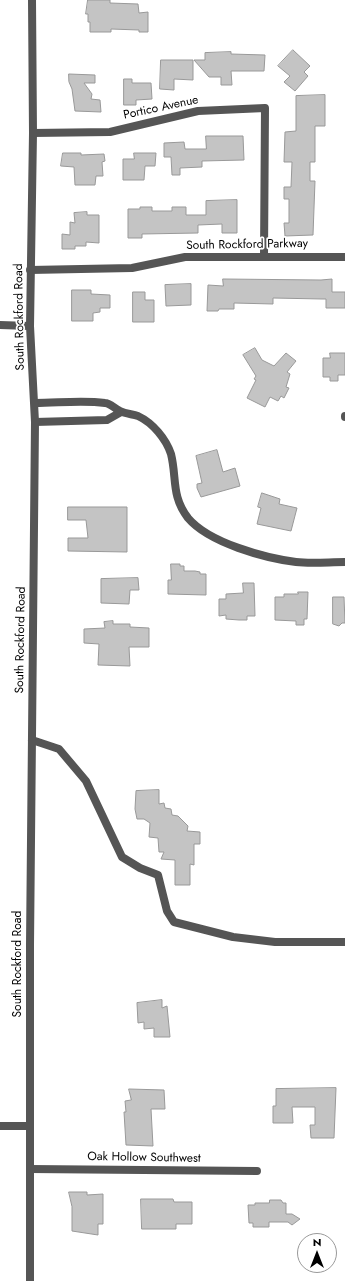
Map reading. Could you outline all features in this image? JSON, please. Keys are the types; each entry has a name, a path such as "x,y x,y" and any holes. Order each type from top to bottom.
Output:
{"street":[{"name":"South Rockford Road","path":"30,1281 35,422 30,326 33,133 32,0"},
{"name":"Portico Avenue","path":"33,133 110,132 198,111 265,108 264,256"},
{"name":"South Rockford Parkway","path":"30,270 132,268 185,257 345,257"},
{"path":"0,325 30,326"},
{"path":"35,403 106,403 121,412 135,415 148,422 168,445 177,497 188,518 197,527 224,542 268,557 298,562 345,562"},
{"path":"35,422 107,420 121,412"},
{"path":"32,740 59,749 86,781 122,857 140,868 158,875 167,911 174,922 233,937 275,942 345,942"},
{"path":"0,1126 30,1126"},
{"name":"Oak Hollow Southwest","path":"30,1169 257,1171"}],"building":[{"path":"88,0 110,0 110,3 138,4 139,13 148,12 148,32 139,32 139,30 111,29 111,32 90,32 90,22 88,22 88,14 86,14"},
{"path":"293,50 310,66 304,72 308,76 295,91 284,82 290,76 278,66"},
{"path":"231,52 231,54 265,55 264,71 231,71 232,85 221,85 221,77 209,77 194,60 205,60 205,53"},
{"path":"161,60 193,60 193,80 174,79 174,90 160,89"},
{"path":"69,74 95,75 95,83 84,83 92,94 91,99 100,100 101,112 75,111 72,89 69,82"},
{"path":"124,79 132,79 132,83 151,83 152,99 136,100 136,105 124,105"},
{"path":"325,95 325,126 315,126 315,162 310,162 310,181 315,181 313,235 285,236 284,223 289,223 289,199 284,199 284,187 291,187 292,162 284,162 285,132 296,131 296,96"},
{"path":"206,136 243,136 244,160 202,161 202,167 180,168 180,175 172,175 171,157 164,157 164,143 184,142 185,149 206,149"},
{"path":"63,153 81,153 81,155 104,154 105,161 102,162 103,176 96,176 95,185 75,185 74,167 61,166"},
{"path":"134,153 156,153 155,166 145,166 144,180 123,180 123,159 134,159"},
{"path":"237,200 237,233 222,233 222,224 198,225 198,233 142,234 142,238 128,238 128,209 152,207 152,211 172,211 172,207 186,207 186,215 206,215 206,201"},
{"path":"87,212 87,215 99,215 99,243 86,242 86,246 75,246 75,249 62,249 62,234 70,235 70,222 75,223 74,213"},
{"path":"223,279 332,279 332,292 345,292 345,308 326,308 326,299 273,298 273,304 234,303 234,309 207,311 208,285 223,286"},
{"path":"191,284 191,305 166,306 165,285"},
{"path":"72,290 91,290 91,294 110,295 110,308 100,308 100,312 93,313 93,321 72,321"},
{"path":"133,292 145,292 145,300 154,300 154,322 133,322"},
{"path":"255,348 262,360 274,366 286,353 296,361 287,372 290,374 286,387 289,388 284,398 281,396 278,401 270,397 265,407 247,398 256,380 254,379 256,376 243,355"},
{"path":"330,353 345,353 345,375 338,375 338,381 330,381 330,377 323,377 323,358 330,358"},
{"path":"217,450 223,472 235,468 240,486 201,497 197,488 197,484 202,483 196,456"},
{"path":"262,493 280,499 279,504 297,508 291,531 257,524 261,508 258,507"},
{"path":"68,507 127,507 127,552 68,551 68,538 88,538 86,520 68,520"},
{"path":"171,564 180,564 180,566 184,566 184,571 195,571 200,572 200,574 206,574 206,595 168,594 168,580 171,580"},
{"path":"138,578 139,590 130,590 129,604 101,603 101,579"},
{"path":"243,583 254,583 255,616 247,616 247,620 239,620 226,619 226,615 219,616 219,599 226,599 226,594 243,593"},
{"path":"298,592 308,592 307,619 304,619 304,625 296,625 296,621 275,620 275,597 284,597 284,594 298,594"},
{"path":"333,597 344,597 345,623 342,623 339,626 333,624"},
{"path":"113,621 113,624 130,624 130,627 149,628 149,647 129,647 130,666 98,665 99,644 84,643 84,629 105,628 104,622"},
{"path":"159,790 159,804 164,803 165,808 171,809 172,815 178,816 188,826 187,831 200,832 200,844 194,844 194,865 190,864 190,885 175,885 175,860 161,859 164,852 159,852 158,838 149,837 150,823 144,819 137,819 135,809 136,791"},
{"path":"162,1000 162,1008 167,1006 170,1037 154,1037 154,1028 144,1029 144,1022 138,1023 137,1003"},
{"path":"336,1088 334,1138 311,1138 310,1125 315,1125 315,1107 292,1107 293,1123 273,1123 273,1106 276,1106 276,1089"},
{"path":"129,1089 164,1090 165,1109 151,1109 153,1146 126,1145 124,1112 126,1112 125,1101 131,1100"},
{"path":"69,1192 87,1192 87,1195 103,1194 103,1224 98,1224 98,1235 72,1231 72,1207"},
{"path":"141,1199 173,1199 174,1202 192,1202 192,1224 176,1224 176,1229 142,1229"},
{"path":"270,1200 281,1200 283,1203 286,1203 286,1214 292,1214 300,1219 292,1225 288,1222 269,1222 269,1227 253,1227 253,1223 249,1223 248,1205 255,1205 255,1203 269,1203"}]}
